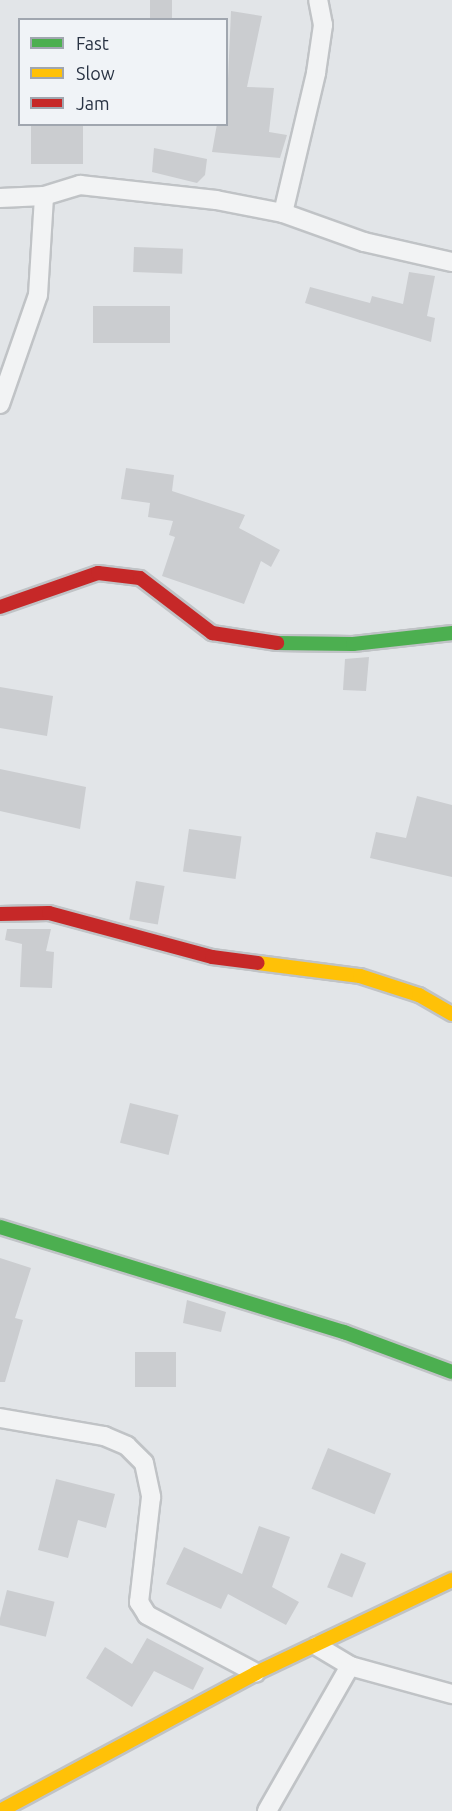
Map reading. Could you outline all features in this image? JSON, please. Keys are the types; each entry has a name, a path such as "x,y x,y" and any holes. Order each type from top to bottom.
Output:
{"street":[{"path":"283,213 316,73 323,25 318,0"},
{"path":"0,198 44,196 80,185 283,213 364,242 452,262"},
{"path":"0,404 38,295 44,196"},
{"path":"0,607 98,573 140,578 212,633 244,642 353,644 452,633"},
{"path":"0,914 49,914 212,957 360,976 419,995 452,1014"},
{"path":"0,1227 344,1332 452,1372"},
{"path":"0,1418 104,1436 135,1454 144,1463 151,1497 139,1602 147,1615 255,1673"},
{"path":"0,1811 255,1673 317,1646 452,1580"},
{"path":"317,1646 350,1666 452,1694"},
{"path":"267,1811 350,1666"}],"building":[{"path":"150,0 172,0 172,18 150,18"},
{"path":"231,11 262,16 247,87 274,88 269,132 287,135 280,158 212,152 217,126 228,126"},
{"path":"31,126 83,126 83,164 31,164"},
{"path":"154,148 207,159 205,175 197,183 152,172"},
{"path":"134,247 183,249 182,274 133,272"},
{"path":"409,272 435,276 427,316 435,318 431,342 305,303 310,287 370,303 372,296 403,304"},
{"path":"93,306 170,306 170,343 93,343"},
{"path":"126,468 174,475 172,491 245,515 239,528 280,550 271,567 261,561 244,604 162,576 175,537 169,535 173,521 148,517 150,503 121,499"},
{"path":"369,657 366,691 343,690 345,659"},
{"path":"0,687 53,696 47,736 0,728"},
{"path":"0,769 86,787 80,829 0,811"},
{"path":"417,796 452,805 452,877 370,858 376,832 406,838"},
{"path":"189,829 241,836 235,879 183,872"},
{"path":"136,881 165,886 158,924 129,919"},
{"path":"7,929 51,929 46,951 54,952 52,988 20,987 22,944 5,940"},
{"path":"130,1103 179,1115 169,1155 120,1143"},
{"path":"0,1258 31,1268 15,1318 23,1320 5,1382 0,1382"},
{"path":"187,1300 226,1312 221,1332 183,1323"},
{"path":"135,1352 176,1352 176,1387 135,1387"},
{"path":"328,1448 391,1473 375,1514 312,1489"},
{"path":"56,1479 115,1494 106,1528 78,1520 68,1558 38,1550"},
{"path":"259,1526 290,1537 272,1587 299,1602 286,1625 228,1594 221,1609 166,1584 184,1547 242,1574"},
{"path":"341,1553 366,1563 352,1597 327,1587"},
{"path":"7,1590 55,1602 46,1637 0,1625"},
{"path":"147,1638 204,1668 193,1690 154,1671 132,1707 86,1678 105,1647 132,1664"}],"traffic: fast":[{"path":"277,643 353,644 452,633"},
{"path":"0,1227 344,1332 452,1372"}],"traffic: slow":[{"path":"258,963 360,976 419,995 452,1014"},
{"path":"0,1811 256,1673 452,1580"}],"traffic: jam":[{"path":"0,607 98,573 140,578 212,633 277,643"},
{"path":"0,914 49,913 212,957 258,963"}]}
